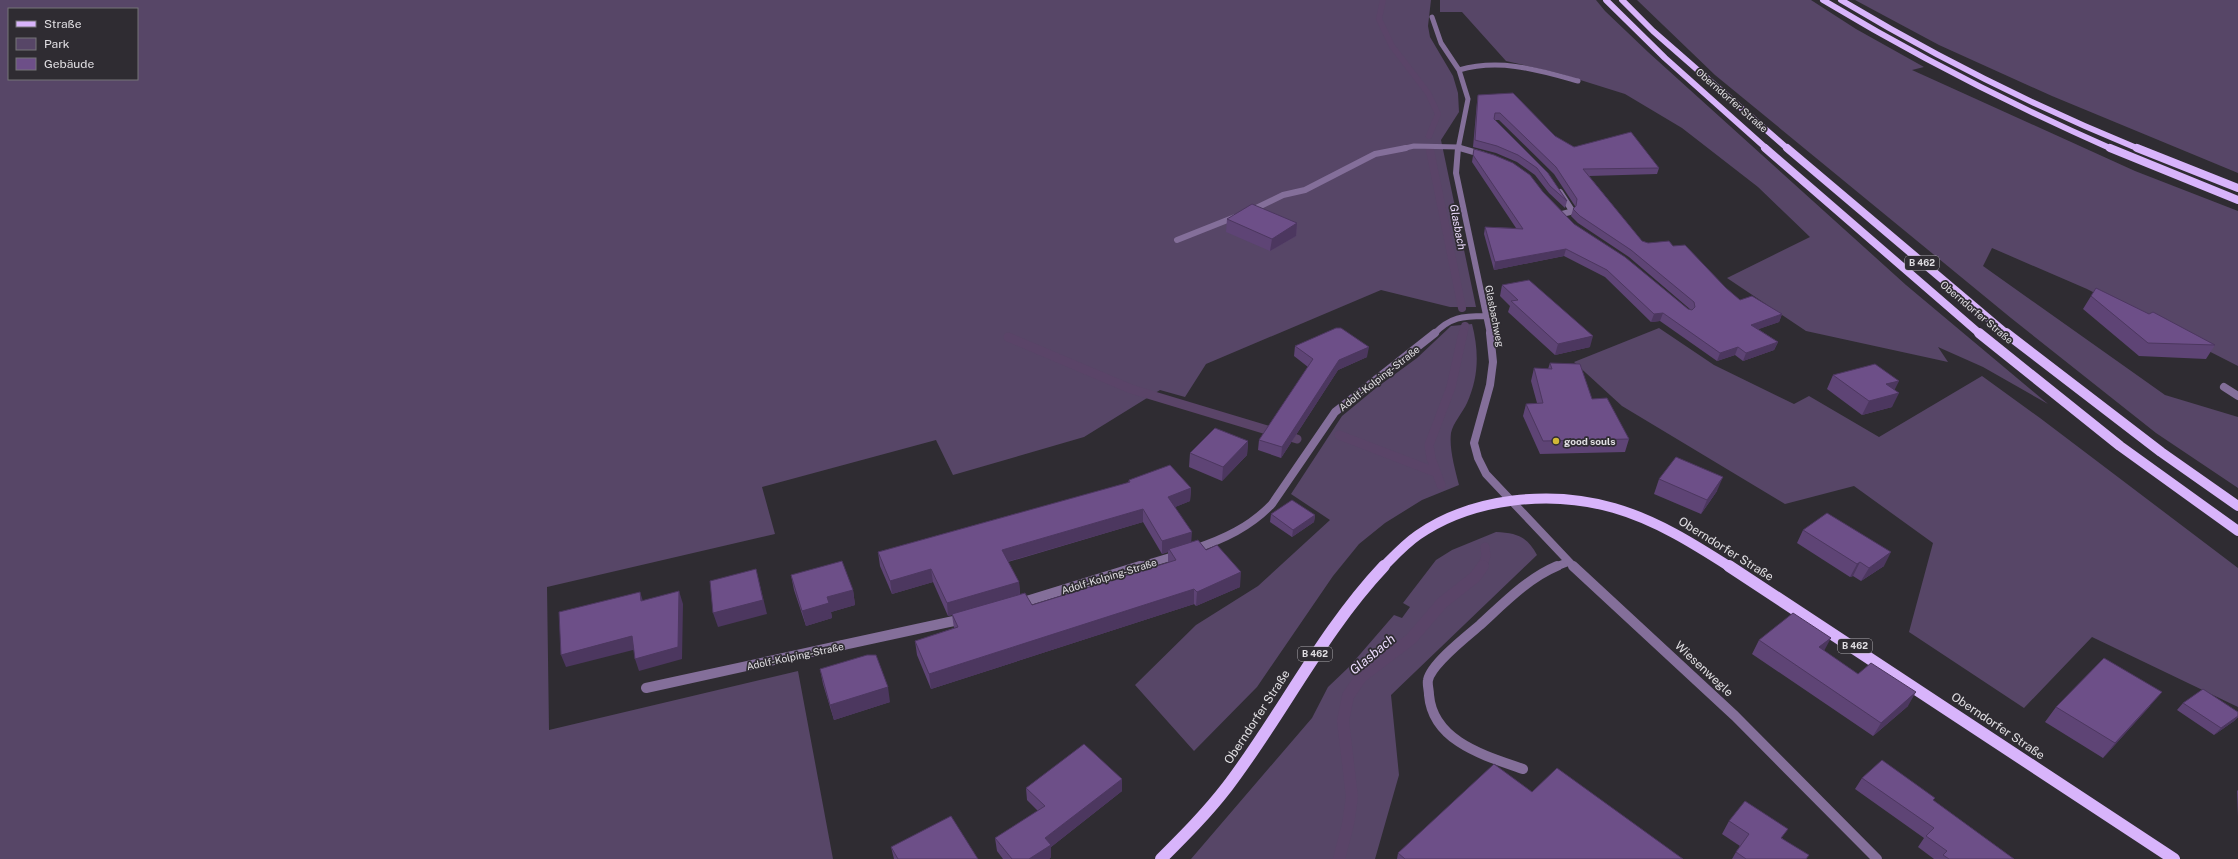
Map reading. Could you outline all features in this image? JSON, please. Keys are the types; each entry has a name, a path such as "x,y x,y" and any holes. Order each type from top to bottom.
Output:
{"main road":[{"name":"Oberndorfer Straße","path":"1606,0 1619,16 1818,194 2075,413 2150,469 2238,531"},
{"name":"Oberndorfer Straße","path":"1622,0 1653,31 2006,334 2115,420 2238,506"},
{"path":"1823,0 1915,55 2061,128 2156,168 2238,200"},
{"path":"1841,0 1927,50 1992,83 2076,122 2238,188"},
{"name":"Oberndorfer Straße","path":"1161,859 1227,789 1315,654 1361,592 1402,547 1424,531 1483,506 1510,501 1551,498 1589,502 1636,516 1690,541 1859,649 2012,753 2174,859"}],"street":[{"name":"Glasbachweg","path":"1432,17 1441,43 1459,70 1468,98 1458,147 1456,173 1485,316 1491,338 1493,362 1490,384 1474,443 1478,458 1486,474 1510,501"},
{"path":"1459,70 1470,66 1496,63 1578,81"},
{"path":"1177,240 1283,195 1305,190 1375,154 1414,146 1458,147 1494,158"},
{"path":"1557,188 1571,209 1570,212 1560,212 1570,222"},
{"name":"Adolf-Kolping-Straße","path":"1012,605 1180,554 1215,542 1244,528 1260,518 1272,504 1336,412 1433,336 1445,322 1455,317 1485,316"},
{"path":"2224,387 2238,396"},
{"name":"Wiesenwegle","path":"1510,501 1568,562 1735,716 1877,859"},
{"path":"1523,769 1478,754 1447,734 1430,706 1428,679 1443,657 1512,596 1546,571 1568,562"},
{"name":"Adolf-Kolping-Straße","path":"646,688 974,616"}],"green space":[{"path":"0,0 1431,0 1428,26 1430,37 1453,76 1458,93 1459,112 1441,140 1476,307 1450,307 1381,290 1206,364 1185,397 1160,390 1084,437 953,475 936,440 762,487 775,534 547,587 549,730 798,671 833,859 0,859"},
{"path":"1440,0 1596,0 1605,11 1648,52 1906,285 2048,404 1983,367 1938,347 1948,362 1806,331 1727,278 1810,237 1758,187 1682,128 1625,94 1558,73 1506,61 1462,12 1440,12"},
{"path":"1637,0 1811,0 1856,29 1924,67 1912,70 2135,171 2238,211 2238,366 2087,289 1992,248 1983,266 2165,395 2238,417 2238,488 2156,433 2011,318 1715,75"},
{"path":"1855,0 2238,0 2238,173 2052,96 1939,45"},
{"path":"1472,324 1477,354 1476,374 1467,403 1451,433 1454,466 1459,485 1422,500 1385,523 1359,544 1333,576 1257,687 1194,751 1135,685 1196,625 1258,586 1330,520 1291,494 1342,416 1376,388 1417,358 1451,326"},
{"path":"1659,328 1714,365 1794,404 1809,396 1879,437 1982,376 2238,568 2238,707 2092,637 2024,708 1909,632 1933,543 1854,486 1785,504 1622,406 1574,362"},
{"path":"1496,532 1509,533 1520,537 1529,544 1537,555 1391,695 1399,775 1375,859 1191,859 1312,718 1328,687 1349,667 1394,615 1402,618 1410,607 1403,603 1436,560 1452,550"}],"building":[{"path":"1513,93 1555,136 1574,147 1631,132 1659,168 1583,169 1642,241 1648,243 1669,241 1673,246 1685,245 1726,288 1740,300 1752,296 1782,314 1751,325 1778,342 1746,353 1738,347 1720,353 1663,313 1654,314 1607,270 1566,249 1495,262 1485,227 1523,229 1473,155 1474,149 1513,163 1530,175 1543,192 1574,224 1625,257 1688,309 1692,310 1695,307 1694,302 1631,250 1580,216 1573,209 1576,206 1577,199 1556,167 1500,113 1495,113 1494,119 1548,173 1567,201 1550,186 1537,168 1518,155 1497,146 1475,140 1478,95"},
{"path":"1252,204 1297,223 1272,239 1227,219"},
{"path":"1529,280 1593,336 1558,344 1511,301 1518,300 1502,285"},
{"path":"2096,288 2149,314 2153,312 2215,345 2148,343 2091,296"},
{"path":"1336,328 1341,328 1369,347 1339,360 1282,447 1259,440 1313,359 1295,346"},
{"path":"1550,363 1580,364 1592,399 1607,398 1629,439 1543,441 1526,404 1543,403 1534,368 1552,369"},
{"path":"1875,364 1899,381 1886,384 1899,393 1869,401 1833,375"},
{"path":"1215,428 1248,441 1223,467 1190,453"},
{"path":"1676,457 1723,477 1707,500 1659,479"},
{"path":"1170,465 1191,488 1168,497 1192,532 1162,541 1143,509 1002,550 1019,582 947,603 931,569 890,581 878,552 1130,482 1129,480"},
{"path":"1292,500 1315,515 1293,530 1271,514"},
{"path":"1827,513 1891,552 1869,568 1860,562 1857,564 1803,530"},
{"path":"1198,540 1206,550 1217,545 1241,572 1197,592 1194,589 929,674 915,641 958,627 952,614 1025,593 1032,605 1176,560 1169,549"},
{"path":"842,561 853,590 827,597 829,603 802,611 791,575"},
{"path":"756,569 763,600 713,613 710,581"},
{"path":"679,591 678,647 635,659 632,636 561,655 559,612 640,592 641,601"},
{"path":"1793,613 1831,638 1819,647 1858,674 1871,663 1916,692 1881,723 1759,640"},
{"path":"867,655 876,655 888,687 830,705 820,669"},
{"path":"2104,658 2162,692 2115,743 2056,707"},
{"path":"2203,689 2238,712 2238,716 2221,728 2183,703"},
{"path":"1084,744 1122,779 1045,838 1051,845 1029,859 1012,859 995,838 1045,806 1026,788"},
{"path":"1882,760 1935,798 1933,800 2014,859 1949,859 1943,855 1947,851 1926,836 1934,828 1862,778"},
{"path":"1494,764 1532,792 1557,768 1683,859 1405,859 1398,853"},
{"path":"1745,801 1788,829 1781,838 1809,855 1806,859 1746,859 1736,852 1749,834 1729,821"},
{"path":"951,816 978,859 898,859 891,847"}],"waterway":[{"name":"Glasbach","path":"1383,0 1379,19 1392,46 1428,93 1438,114 1429,136"},
{"name":"Glasbach","path":"1430,150 1462,308"},
{"name":"Glasbach","path":"1463,334 1465,326"},
{"name":"Glasbach","path":"1441,485 1431,458 1429,445 1451,387 1463,333"},
{"path":"1008,337 1131,389 1297,439"},
{"path":"1339,435 1435,472"},
{"name":"Glasbach","path":"1482,567 1486,556 1485,547"},
{"name":"Glasbach","path":"1339,859 1348,824 1352,797 1343,721 1348,696 1361,677 1411,639 1442,603 1475,577 1483,566"}],"place":[{"name":"good souls","path":"1556,441"}]}
